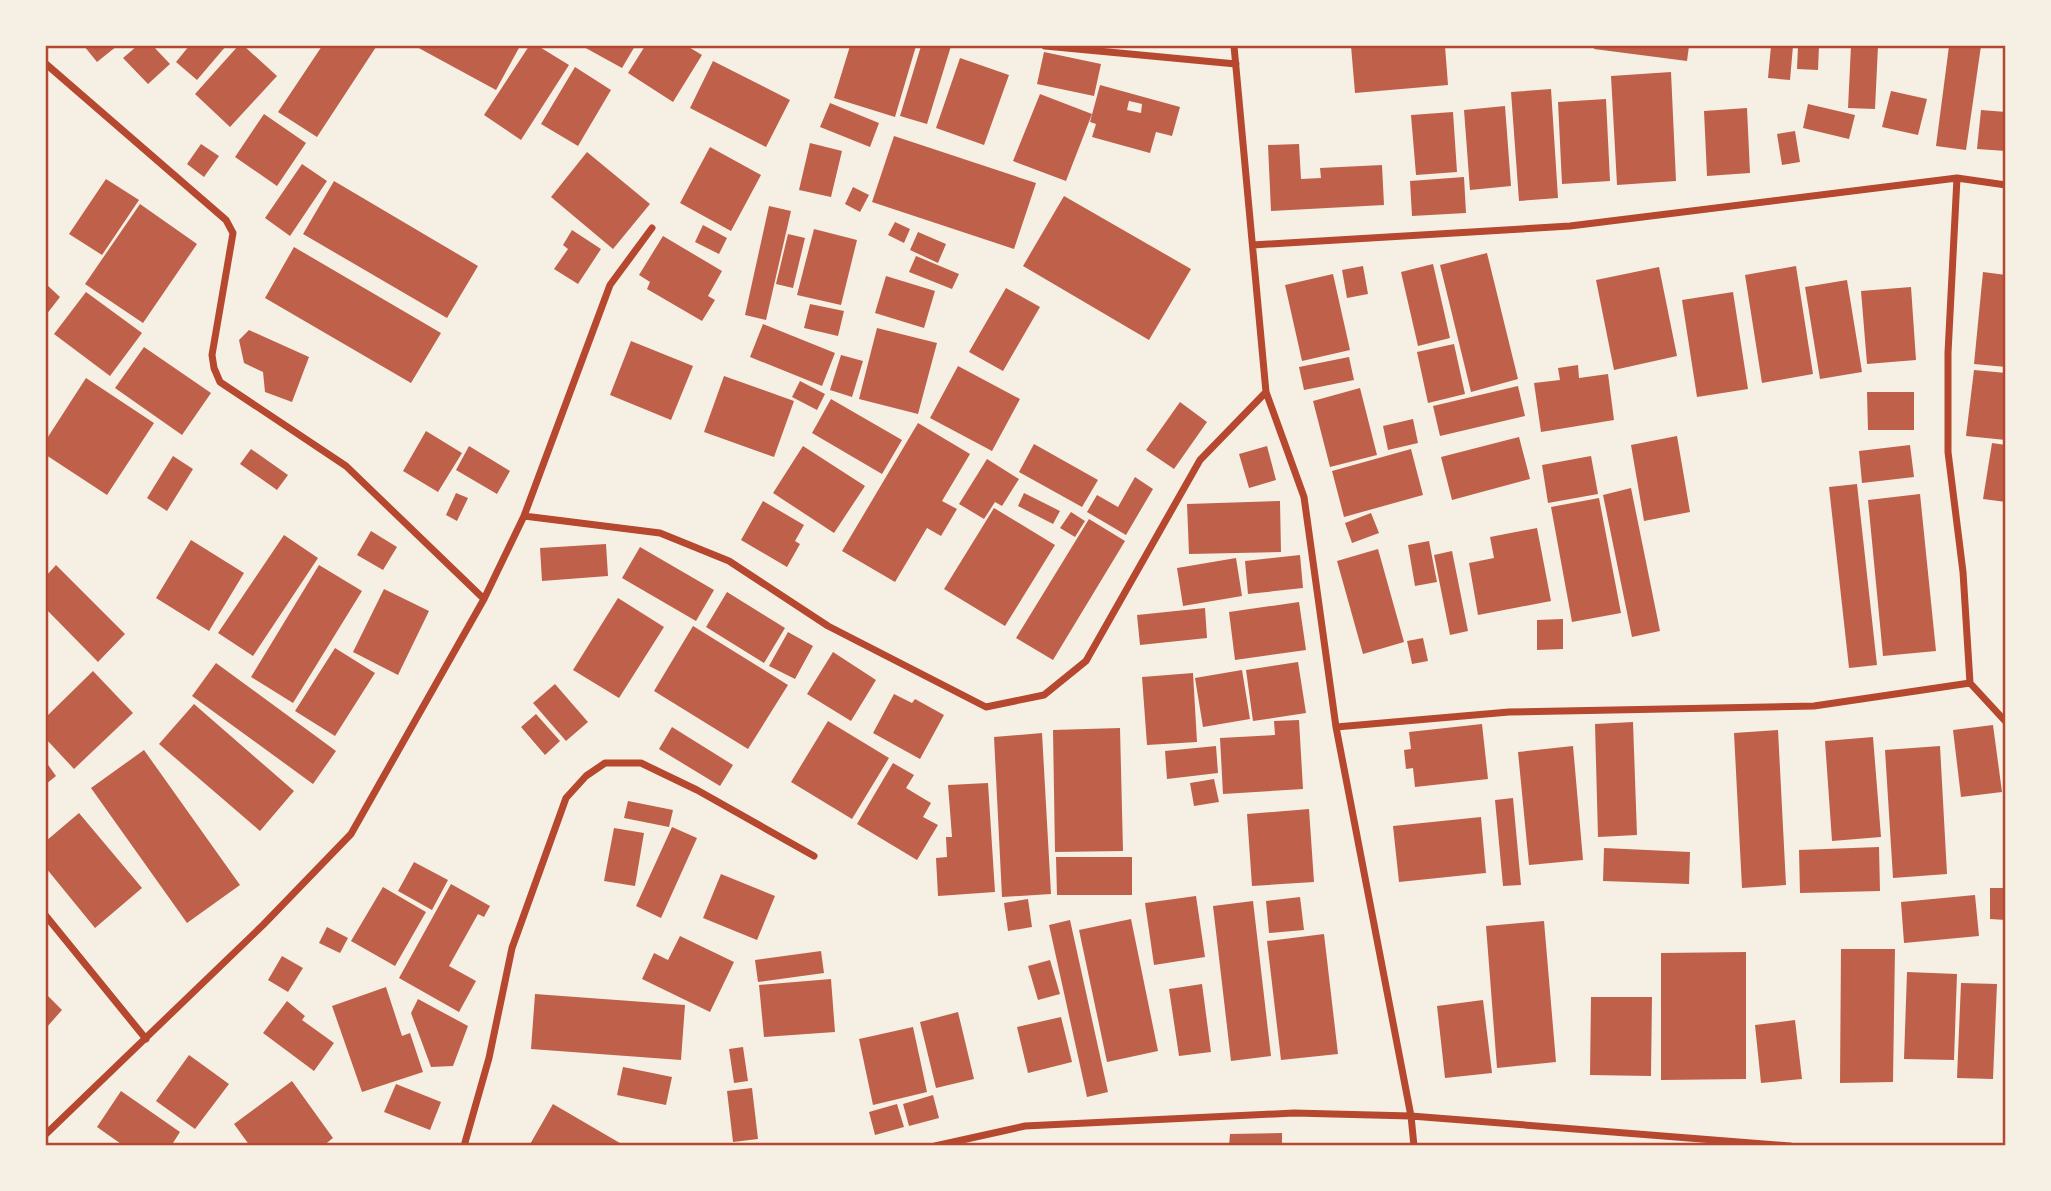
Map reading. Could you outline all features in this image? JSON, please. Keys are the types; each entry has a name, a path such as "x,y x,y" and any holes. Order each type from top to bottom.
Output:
{"street":[{"path":"1045,46 1236,64"},
{"path":"1234,46 1266,392 1304,497 1336,727 1411,1116 1414,1146"},
{"path":"46,64 226,220 230,227 233,233 212,355 220,382 346,466 484,599"},
{"path":"1253,245 1570,226 1958,178 2006,185"},
{"path":"1958,178 1948,353 1948,452 1963,572 1970,683 2006,722"},
{"path":"46,1134 263,925 351,834 484,599 524,516 610,285 652,228"},
{"path":"524,516 660,533 729,561 828,626 986,706 1044,695 1086,661 1200,460 1266,392"},
{"path":"1336,727 1509,712 1814,706 1970,683"},
{"path":"464,1146 489,1058 512,948 566,798 586,776 606,763 641,763 697,790 814,856"},
{"path":"46,916 146,1039"},
{"path":"935,1146 1025,1126 1294,1113 1411,1116 1790,1146"}],"building":[{"path":"84,46 117,46 97,62"},
{"path":"137,46 153,46 170,64 148,84 123,58"},
{"path":"189,46 226,46 197,80 176,62"},
{"path":"238,46 244,46 277,76 230,127 195,94"},
{"path":"322,46 376,47 317,137 278,112"},
{"path":"415,46 520,46 496,90"},
{"path":"529,46 538,46 569,65 521,140 484,115"},
{"path":"582,46 635,46 622,68"},
{"path":"645,46 687,46 702,55 673,102 628,73"},
{"path":"850,46 916,46 895,117 834,98"},
{"path":"921,46 951,46 927,124 900,116"},
{"path":"1351,46 1445,46 1448,85 1355,93"},
{"path":"1595,46 1689,46 1687,61 1594,49"},
{"path":"1771,46 1793,46 1790,80 1768,78"},
{"path":"1798,46 1819,46 1818,70 1797,69"},
{"path":"1851,46 1878,46 1875,109 1848,108"},
{"path":"1949,46 1981,46 1966,150 1936,146"},
{"path":"1044,52 1101,64 1094,96 1037,84"},
{"path":"960,58 1009,75 984,145 936,128"},
{"path":"713,61 790,100 766,147 690,108"},
{"path":"575,67 611,90 578,146 541,124"},
{"path":"1671,72 1676,181 1617,185 1611,76"},
{"path":"1100,85 1180,107 1172,136 1156,132 1150,153 1092,137 1096,124 1090,122","holes":["1129,101 1142,104 1141,113 1127,110"]},
{"path":"1551,89 1558,198 1519,201 1511,92"},
{"path":"1891,91 1927,99 1918,135 1882,127"},
{"path":"1040,94 1092,114 1066,181 1013,161"},
{"path":"1606,99 1610,181 1562,184 1558,102"},
{"path":"830,103 879,123 870,147 820,127"},
{"path":"1808,104 1855,115 1849,139 1803,128"},
{"path":"1505,106 1511,186 1470,190 1464,110"},
{"path":"1747,108 1750,173 1707,176 1704,111"},
{"path":"1981,110 2006,112 2006,151 1977,149"},
{"path":"1453,112 1457,172 1416,175 1411,115"},
{"path":"264,114 306,143 277,186 235,157"},
{"path":"1795,131 1800,162 1782,165 1777,134"},
{"path":"894,136 1036,183 1014,249 872,202"},
{"path":"810,143 842,151 831,197 799,190"},
{"path":"201,144 219,156 204,177 187,164"},
{"path":"1299,144 1301,179 1321,178 1320,168 1382,165 1384,205 1271,211 1268,145"},
{"path":"710,147 761,175 731,231 680,203"},
{"path":"587,152 650,204 613,249 551,197"},
{"path":"302,164 327,181 290,236 265,218"},
{"path":"1464,177 1466,213 1412,216 1410,181"},
{"path":"106,179 139,200 102,255 69,234"},
{"path":"334,181 478,266 447,318 303,234"},
{"path":"853,187 869,195 860,212 845,204"},
{"path":"1064,196 1191,269 1149,340 1023,266"},
{"path":"140,204 197,244 143,323 85,284"},
{"path":"769,206 791,211 766,320 745,315"},
{"path":"895,222 910,229 904,243 888,235"},
{"path":"703,225 727,238 719,254 695,242"},
{"path":"814,229 857,240 841,305 797,295"},
{"path":"572,230 601,249 578,284 554,269 568,249 563,245"},
{"path":"918,232 946,244 938,263 910,250"},
{"path":"788,234 805,238 793,288 776,284"},
{"path":"663,236 722,271 708,296 715,300 702,321 647,289 650,282 639,275"},
{"path":"294,247 441,333 411,383 265,298"},
{"path":"1487,253 1518,379 1471,392 1440,265"},
{"path":"916,256 959,274 952,289 909,272"},
{"path":"1433,264 1450,338 1418,346 1401,272"},
{"path":"1363,266 1368,294 1347,298 1342,270"},
{"path":"1796,266 1813,374 1762,383 1745,275"},
{"path":"1659,267 1677,356 1614,370 1596,280"},
{"path":"1983,272 2006,275 2006,367 1974,364"},
{"path":"1333,274 1350,350 1302,361 1285,285"},
{"path":"886,276 935,291 924,328 875,313"},
{"path":"1847,280 1862,372 1820,379 1805,287"},
{"path":"46,284 60,297 46,315"},
{"path":"1911,287 1916,360 1867,364 1861,291"},
{"path":"1006,288 1040,307 1003,371 969,352"},
{"path":"86,292 142,333 110,376 54,334"},
{"path":"1733,292 1748,389 1697,397 1682,300"},
{"path":"810,304 844,311 838,336 804,328"},
{"path":"763,324 835,353 822,386 750,357"},
{"path":"877,328 937,343 918,414 859,399"},
{"path":"249,330 309,357 292,402 265,392 263,372 244,363 239,340"},
{"path":"631,341 693,366 671,420 610,395"},
{"path":"1454,344 1465,394 1428,403 1417,352"},
{"path":"144,347 211,393 182,435 115,388"},
{"path":"841,355 863,361 852,397 830,390"},
{"path":"1349,357 1354,380 1304,390 1299,367"},
{"path":"1578,365 1579,378 1608,374 1614,420 1541,432 1534,383 1560,380 1558,368"},
{"path":"958,366 1020,399 992,451 930,418"},
{"path":"1974,370 2006,373 2006,440 1966,436"},
{"path":"724,376 794,401 774,457 704,432"},
{"path":"86,378 154,423 107,495 46,455 46,440"},
{"path":"800,381 825,394 817,410 792,397"},
{"path":"1518,386 1525,416 1440,436 1433,406"},
{"path":"1360,388 1377,455 1330,467 1313,401"},
{"path":"1867,392 1914,392 1914,430 1868,430"},
{"path":"831,399 902,440 882,474 812,433"},
{"path":"1180,402 1207,422 1174,469 1146,450"},
{"path":"1413,419 1418,443 1388,450 1383,426"},
{"path":"918,423 970,454 942,501 957,509 941,536 927,528 895,582 842,551"},
{"path":"426,431 462,453 438,492 403,471"},
{"path":"1677,436 1690,512 1644,521 1631,445"},
{"path":"1519,437 1530,479 1452,500 1441,457"},
{"path":"1992,443 2006,445 2006,502 1983,499"},
{"path":"1034,444 1098,480 1082,507 1019,472"},
{"path":"1910,445 1914,477 1862,483 1859,451"},
{"path":"469,446 510,471 497,494 456,470"},
{"path":"803,446 865,486 834,533 773,493"},
{"path":"1267,446 1276,480 1249,488 1239,454"},
{"path":"251,449 288,475 277,490 240,464"},
{"path":"1411,449 1423,495 1344,517 1332,471"},
{"path":"173,456 193,469 167,511 147,498"},
{"path":"1591,456 1598,494 1548,503 1542,465"},
{"path":"987,459 1019,479 1002,506 995,502 984,519 959,504"},
{"path":"1135,477 1153,489 1126,535 1087,512 1097,495 1118,507"},
{"path":"1857,484 1877,665 1849,668 1829,487"},
{"path":"1631,488 1660,631 1632,637 1603,495"},
{"path":"456,493 468,498 457,521 446,515"},
{"path":"1024,493 1060,511 1053,524 1018,506"},
{"path":"1920,494 1936,651 1883,656 1868,500"},
{"path":"1599,498 1621,613 1572,622 1551,507"},
{"path":"763,501 804,525 795,541 800,544 787,567 741,540"},
{"path":"1280,501 1281,552 1189,554 1187,504"},
{"path":"994,508 1055,545 1005,626 944,589"},
{"path":"1071,512 1085,521 1075,537 1060,528"},
{"path":"1371,513 1379,533 1352,543 1345,523"},
{"path":"1089,519 1125,541 1053,660 1016,638"},
{"path":"1537,528 1551,601 1478,615 1469,563 1494,558 1490,537"},
{"path":"371,531 397,547 383,570 357,555"},
{"path":"284,535 318,558 253,656 218,633"},
{"path":"191,540 244,573 209,631 156,598"},
{"path":"1429,541 1437,582 1415,586 1408,545"},
{"path":"606,544 608,576 542,581 540,548"},
{"path":"640,547 714,590 696,621 622,578"},
{"path":"1378,549 1404,642 1363,654 1337,561"},
{"path":"1452,551 1468,631 1450,635 1434,555"},
{"path":"1300,555 1303,588 1248,594 1245,561"},
{"path":"1236,558 1242,596 1183,606 1177,568"},
{"path":"56,565 125,634 98,662 46,609 46,576"},
{"path":"319,565 362,591 293,703 251,677"},
{"path":"384,589 429,611 398,675 353,652"},
{"path":"727,592 785,628 764,663 706,627"},
{"path":"618,598 664,627 619,698 573,670"},
{"path":"1299,602 1306,650 1235,660 1229,612"},
{"path":"1205,608 1207,638 1140,645 1137,615"},
{"path":"1563,619 1563,649 1537,650 1537,620"},
{"path":"693,626 788,685 748,749 654,691"},
{"path":"788,632 813,646 795,679 769,666"},
{"path":"1423,638 1428,661 1412,664 1407,641"},
{"path":"335,648 375,673 335,736 295,711"},
{"path":"833,652 876,680 851,721 807,694"},
{"path":"1298,662 1306,713 1253,721 1246,670"},
{"path":"216,663 336,751 313,784 192,696"},
{"path":"1242,670 1250,719 1203,727 1195,678"},
{"path":"93,671 133,713 74,769 46,739 46,717"},
{"path":"1193,673 1197,742 1147,745 1142,677"},
{"path":"555,684 588,722 566,741 533,703"},
{"path":"894,694 912,703 915,699 944,715 920,759 873,733"},
{"path":"194,704 294,791 260,831 159,744"},
{"path":"536,714 560,741 545,755 521,727"},
{"path":"1299,720 1303,789 1223,794 1220,738 1275,735 1274,721"},
{"path":"828,721 889,758 852,819 791,782"},
{"path":"1633,722 1637,835 1598,837 1595,724"},
{"path":"1482,724 1488,779 1415,787 1413,768 1406,769 1404,750 1411,749 1409,732"},
{"path":"1993,725 2002,792 1961,797 1953,730"},
{"path":"672,727 733,765 720,786 659,749"},
{"path":"1120,728 1123,851 1055,852 1053,730"},
{"path":"1778,730 1786,885 1742,888 1734,733"},
{"path":"1042,733 1051,894 1002,897 994,737"},
{"path":"1873,737 1881,837 1832,841 1825,741"},
{"path":"1216,746 1218,773 1167,779 1165,751"},
{"path":"1573,746 1583,860 1529,865 1518,752"},
{"path":"1940,746 1947,874 1893,878 1885,750"},
{"path":"144,750 240,885 187,923 91,788"},
{"path":"46,762 56,776 46,784"},
{"path":"893,763 914,775 906,788 931,803 923,817 938,825 917,860 857,824"},
{"path":"1214,779 1219,802 1194,806 1190,783"},
{"path":"988,783 995,892 938,896 936,858 947,857 946,837 952,837 948,785"},
{"path":"1513,798 1521,885 1503,886 1495,800"},
{"path":"628,801 673,810 669,827 624,818"},
{"path":"1309,809 1314,882 1252,886 1247,814"},
{"path":"79,813 142,888 95,928 46,868 46,841"},
{"path":"1481,817 1486,873 1399,882 1393,826"},
{"path":"672,827 697,838 661,918 636,906"},
{"path":"614,828 644,833 635,886 604,881"},
{"path":"1879,847 1880,891 1800,893 1799,850"},
{"path":"1604,848 1690,852 1689,884 1603,881"},
{"path":"1056,857 1132,857 1132,895 1057,895"},
{"path":"414,862 448,880 432,910 398,891"},
{"path":"721,874 775,896 757,940 703,918"},
{"path":"451,884 490,906 484,917 478,914 449,966 476,981 459,1012 399,978"},
{"path":"383,887 426,912 395,966 351,941"},
{"path":"1990,888 2006,888 2006,920 1990,919"},
{"path":"1975,895 1979,936 1904,943 1901,902"},
{"path":"1196,896 1205,957 1154,965 1145,903"},
{"path":"1300,897 1304,930 1269,933 1266,901"},
{"path":"1028,899 1032,927 1008,931 1004,903"},
{"path":"1253,901 1271,1056 1231,1061 1213,906"},
{"path":"1131,919 1158,1051 1107,1062 1079,930"},
{"path":"1070,920 1108,1092 1087,1097 1049,925"},
{"path":"1544,921 1556,1062 1497,1068 1486,926"},
{"path":"327,927 348,938 340,953 319,943"},
{"path":"1324,934 1338,1054 1281,1060 1267,941"},
{"path":"680,936 734,962 710,1012 642,979 654,953 668,960"},
{"path":"1841,949 1895,949 1893,1082 1840,1083"},
{"path":"821,951 824,973 758,982 755,960"},
{"path":"1746,952 1746,1079 1661,1080 1661,953"},
{"path":"282,956 303,968 288,992 268,980"},
{"path":"1050,960 1060,994 1038,1000 1028,966"},
{"path":"1907,972 1957,974 1954,1060 1904,1059"},
{"path":"831,979 835,1032 764,1037 759,985"},
{"path":"1961,983 1997,984 1993,1079 1957,1078"},
{"path":"1202,984 1211,1052 1179,1056 1169,989"},
{"path":"386,987 402,1036 410,1033 423,1072 362,1092 332,1006"},
{"path":"46,994 62,1010 46,1028"},
{"path":"535,994 685,1005 681,1060 531,1049"},
{"path":"1591,997 1652,997 1651,1076 1590,1075"},
{"path":"418,999 468,1026 453,1066 431,1067 411,1013"},
{"path":"1483,1000 1492,1073 1445,1078 1437,1006"},
{"path":"287,1001 305,1016 302,1020 334,1043 314,1071 263,1033"},
{"path":"958,1012 974,1079 936,1088 920,1022"},
{"path":"1061,1017 1072,1062 1028,1073 1017,1027"},
{"path":"1795,1020 1802,1079 1761,1083 1755,1025"},
{"path":"913,1027 927,1092 873,1105 859,1039"},
{"path":"743,1047 748,1081 734,1083 729,1049"},
{"path":"189,1055 229,1084 195,1129 156,1101"},
{"path":"623,1067 672,1077 666,1105 617,1095"},
{"path":"292,1081 333,1138 323,1146 250,1146 234,1124"},
{"path":"396,1084 441,1102 430,1130 384,1112"},
{"path":"752,1088 758,1139 733,1142 727,1091"},
{"path":"121,1091 180,1132 171,1146 124,1146 97,1127"},
{"path":"933,1095 939,1118 909,1126 903,1104"},
{"path":"553,1104 625,1146 529,1146"},
{"path":"897,1104 904,1127 875,1135 869,1112"},
{"path":"1282,1133 1282,1146 1229,1146 1230,1134"}]}
